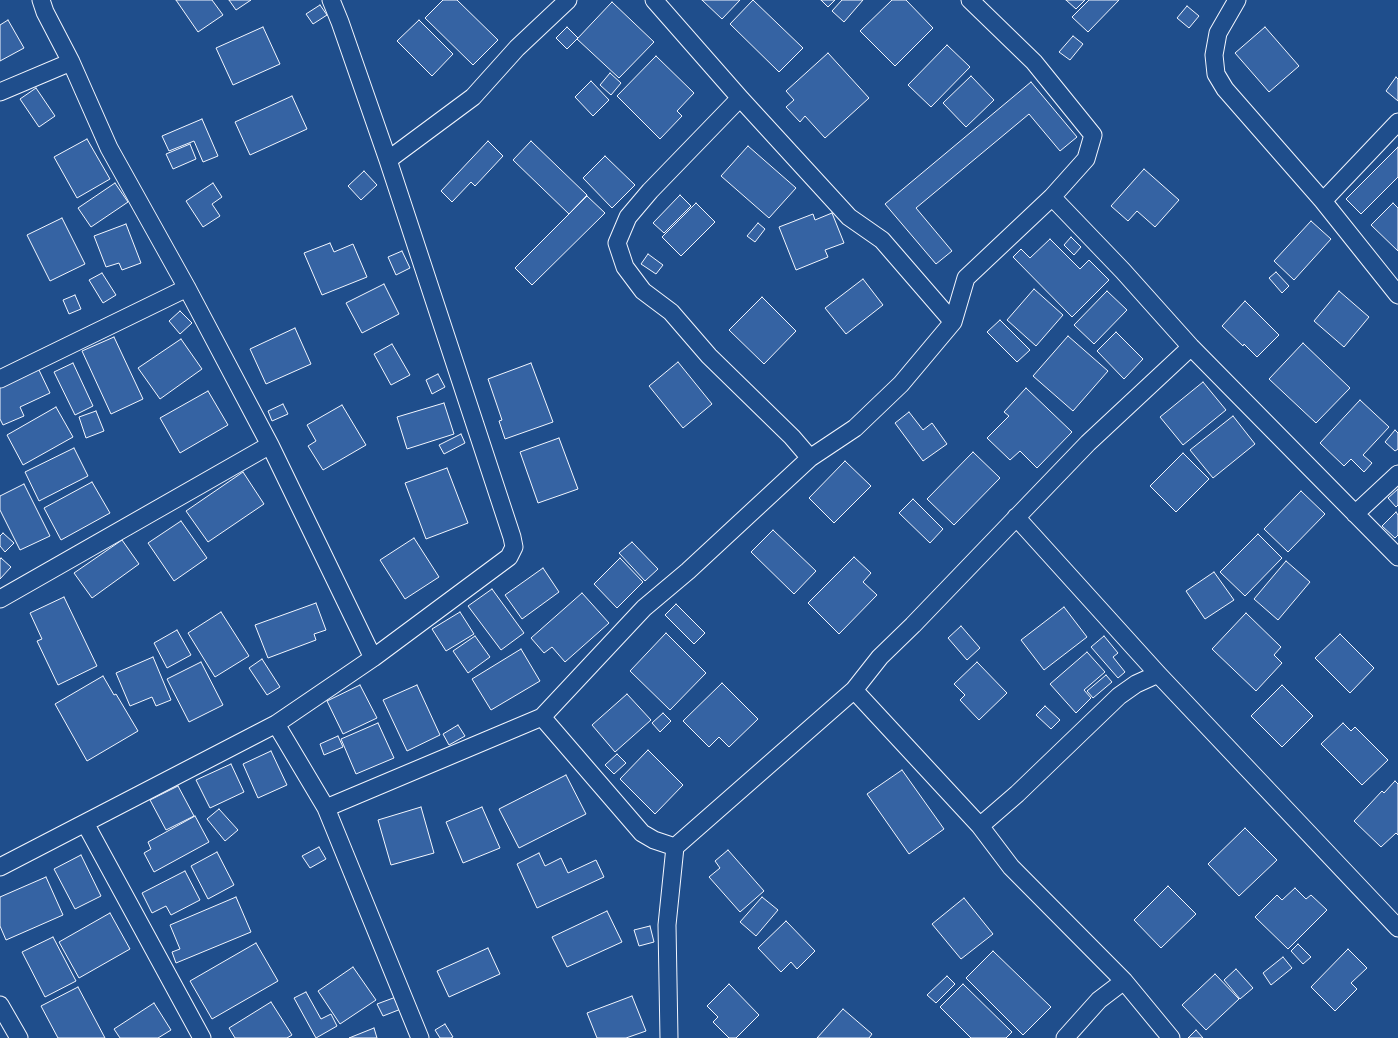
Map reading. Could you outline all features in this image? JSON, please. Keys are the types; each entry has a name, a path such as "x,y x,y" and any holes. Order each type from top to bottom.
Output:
{"street":[{"path":"41,0 52,28 71,62 109,148 187,288 270,445 373,658"},
{"path":"0,867 276,724 373,658 509,557 514,547 512,536 388,160 331,0"},
{"path":"388,160 473,97 517,48 568,0"},
{"path":"654,0 740,98 849,217 882,240 953,322"},
{"path":"326,808 542,717 644,608 688,571 810,458 855,428 901,384 953,322 966,278 1052,197 1086,158 1093,134 1034,62 970,0"},
{"path":"1237,0 1218,33 1214,55 1216,74 1225,89 1323,201 1398,295"},
{"path":"0,92 71,62"},
{"path":"740,98 650,191 628,217 617,243 625,267 643,291 671,312 710,356 792,437 810,458"},
{"path":"1323,201 1398,122"},
{"path":"1052,197 1123,271 1191,347 1398,557"},
{"path":"0,379 187,288"},
{"path":"669,1038 667,925 675,847 854,690 880,657 913,625 1088,443 1191,347"},
{"path":"0,598 270,445"},
{"path":"1354,514 1398,474"},
{"path":"1016,517 1158,674 1398,928"},
{"path":"980,826 1017,794 1119,696 1136,684 1158,674"},
{"path":"854,690 980,826 1011,867 1124,981 1171,1038"},
{"path":"542,717 642,833 654,840 675,847"},
{"path":"276,724 326,808 420,1038"},
{"path":"85,823 202,1038"},
{"path":"1065,1038 1099,1000 1124,981"},
{"path":"0,1005 18,1038"}],"building":[{"path":"176,0 212,0 223,15 198,32"},
{"path":"229,0 251,0 236,10"},
{"path":"443,0 457,0 498,40 473,65 425,18"},
{"path":"702,0 740,0 722,19"},
{"path":"753,0 803,48 779,72 730,24"},
{"path":"821,0 835,0 828,7"},
{"path":"842,0 863,0 844,22 832,11"},
{"path":"892,0 906,0 933,28 895,66 860,31"},
{"path":"1066,0 1085,0 1076,9"},
{"path":"1089,0 1119,0 1088,32 1072,17"},
{"path":"612,2 654,42 619,78 577,39"},
{"path":"320,5 327,15 313,24 306,14"},
{"path":"1187,6 1199,16 1189,28 1177,18"},
{"path":"8,20 24,48 0,61 0,25"},
{"path":"419,20 453,54 432,76 397,41"},
{"path":"263,27 280,64 233,85 216,48"},
{"path":"567,27 578,38 567,49 556,38"},
{"path":"1265,27 1299,66 1269,92 1235,53"},
{"path":"1073,36 1083,44 1070,60 1059,52"},
{"path":"947,45 970,67 931,107 908,85"},
{"path":"828,53 869,98 825,138 805,116 800,122 786,107 794,100 786,91"},
{"path":"656,56 694,93 677,111 682,116 660,139 617,96"},
{"path":"610,73 621,83 611,95 600,85"},
{"path":"971,76 994,100 966,127 943,103"},
{"path":"1396,77 1398,79 1398,101 1386,91"},
{"path":"591,81 609,100 593,116 575,97"},
{"path":"1031,82 1077,137 1060,151 1029,114 916,208 952,251 936,264 885,204"},
{"path":"36,88 55,116 39,127 20,99"},
{"path":"292,96 307,129 250,155 235,122"},
{"path":"202,119 218,156 203,162 194,141 169,151 162,136"},
{"path":"87,139 110,179 77,198 54,157"},
{"path":"488,141 503,156 475,186 471,182 452,202 441,191"},
{"path":"531,141 587,195 569,214 513,160"},
{"path":"190,144 196,159 173,169 166,154"},
{"path":"748,146 796,188 769,218 721,176"},
{"path":"1398,147 1398,177 1361,214 1346,199"},
{"path":"605,156 635,185 612,208 583,178"},
{"path":"1144,169 1179,200 1155,227 1137,211 1128,221 1111,206"},
{"path":"364,171 377,185 361,200 348,186"},
{"path":"115,183 128,202 91,227 78,208"},
{"path":"213,183 222,197 212,204 220,216 203,227 186,201"},
{"path":"680,195 691,206 664,233 653,223"},
{"path":"587,196 605,213 532,285 515,268"},
{"path":"696,203 715,222 681,256 662,237"},
{"path":"1393,203 1398,208 1398,251 1371,225"},
{"path":"832,213 844,243 825,250 828,257 796,270 779,227 813,214 815,220"},
{"path":"62,218 85,264 50,281 27,235"},
{"path":"1311,221 1331,239 1294,280 1274,261"},
{"path":"758,223 765,229 755,242 747,236"},
{"path":"126,224 141,263 122,270 119,263 106,267 94,236"},
{"path":"1071,237 1081,247 1074,255 1064,245"},
{"path":"1050,239 1080,269 1089,260 1109,280 1072,317 1013,257 1021,249 1030,258"},
{"path":"330,243 334,252 353,244 367,277 322,295 304,253"},
{"path":"402,251 410,268 396,275 388,257"},
{"path":"648,254 663,265 656,274 641,264"},
{"path":"1276,272 1289,286 1282,293 1269,278"},
{"path":"102,273 116,295 103,303 89,280"},
{"path":"863,279 883,305 846,334 825,308"},
{"path":"384,284 399,314 362,333 346,303"},
{"path":"1034,289 1063,315 1036,346 1007,320"},
{"path":"1107,291 1127,310 1094,344 1074,325"},
{"path":"1339,291 1369,317 1344,347 1314,321"},
{"path":"75,295 81,309 69,314 63,300"},
{"path":"762,297 796,331 764,364 729,330"},
{"path":"1245,301 1279,335 1257,357 1222,326"},
{"path":"180,311 192,323 180,334 169,321"},
{"path":"1000,320 1030,350 1017,362 987,332"},
{"path":"295,328 311,364 266,384 250,349"},
{"path":"1116,332 1143,359 1124,379 1097,351"},
{"path":"1068,336 1108,371 1073,411 1033,376"},
{"path":"114,337 143,399 111,414 82,351"},
{"path":"181,339 202,369 160,399 138,368"},
{"path":"1303,343 1350,388 1316,423 1269,379"},
{"path":"392,344 410,375 391,385 374,354"},
{"path":"678,362 712,404 683,428 649,386"},
{"path":"73,363 93,406 75,415 54,372"},
{"path":"531,363 553,422 505,439 499,421 502,420 488,379"},
{"path":"38,368 50,393 20,407 24,416 3,425 0,419 0,385"},
{"path":"438,374 445,387 432,394 426,380"},
{"path":"1203,382 1226,410 1183,445 1160,417"},
{"path":"1026,388 1072,432 1037,468 1020,451 1010,460 987,438 1009,416 1004,412"},
{"path":"208,391 228,425 180,453 160,418"},
{"path":"1360,400 1389,427 1363,455 1372,463 1364,472 1351,459 1344,466 1320,443"},
{"path":"444,403 454,434 407,449 397,417"},
{"path":"283,404 288,414 272,421 268,411"},
{"path":"342,405 366,445 323,470 308,446 316,441 307,425"},
{"path":"56,407 73,437 23,465 7,435"},
{"path":"96,411 104,431 86,438 79,417"},
{"path":"909,412 923,430 932,423 947,444 923,461 895,423"},
{"path":"1233,416 1255,444 1213,478 1190,450"},
{"path":"1395,430 1398,433 1398,449 1395,451 1385,442"},
{"path":"461,434 465,443 444,454 439,445"},
{"path":"559,438 578,489 538,503 520,452"},
{"path":"74,448 88,476 39,501 25,472"},
{"path":"973,452 1000,478 954,525 927,499"},
{"path":"1183,453 1209,479 1176,512 1150,486"},
{"path":"845,461 871,486 834,523 809,498"},
{"path":"447,468 468,523 426,539 405,483"},
{"path":"243,472 264,504 208,542 186,511"},
{"path":"92,482 110,513 61,540 44,508"},
{"path":"24,484 50,536 20,550 0,510 0,496"},
{"path":"1398,489 1398,505 1396,507 1388,498"},
{"path":"1301,491 1325,514 1288,552 1264,529"},
{"path":"913,499 943,529 930,543 899,513"},
{"path":"1396,512 1398,515 1398,535 1395,538 1382,526"},
{"path":"181,521 207,558 174,581 148,543"},
{"path":"773,530 816,571 794,594 751,552"},
{"path":"3,533 14,543 5,552 0,546 0,536"},
{"path":"1258,534 1282,558 1245,596 1220,572"},
{"path":"414,538 439,577 405,599 380,560"},
{"path":"122,540 139,564 92,598 74,573"},
{"path":"632,542 658,569 645,581 619,553"},
{"path":"854,557 871,573 863,582 877,595 839,634 808,603"},
{"path":"1,558 11,567 0,579 0,559"},
{"path":"620,558 643,582 617,608 594,584"},
{"path":"1286,561 1310,582 1278,620 1254,599"},
{"path":"543,568 559,592 522,619 505,595"},
{"path":"1214,572 1234,600 1205,619 1186,591"},
{"path":"492,589 524,633 501,650 468,606"},
{"path":"582,593 609,623 565,662 552,647 544,653 531,638"},
{"path":"64,597 97,666 58,685 37,641 42,639 30,613"},
{"path":"316,603 326,630 314,634 316,640 268,658 255,625"},
{"path":"676,604 705,633 694,644 665,615"},
{"path":"1064,607 1087,637 1044,670 1021,640"},
{"path":"221,612 249,656 215,677 188,633"},
{"path":"460,612 474,634 446,651 432,629"},
{"path":"1246,613 1281,647 1274,655 1282,663 1256,691 1212,649"},
{"path":"961,626 980,648 967,660 948,638"},
{"path":"177,630 191,655 167,668 154,643"},
{"path":"666,633 706,673 670,710 630,671"},
{"path":"1340,634 1374,668 1350,693 1315,658"},
{"path":"475,636 490,657 468,673 453,651"},
{"path":"1104,636 1118,653 1113,657 1125,672 1118,678 1091,647"},
{"path":"521,649 540,681 491,710 472,679"},
{"path":"1087,652 1105,672 1084,690 1091,698 1076,713 1050,684"},
{"path":"153,657 171,700 156,706 152,697 130,706 116,673"},
{"path":"262,659 280,687 267,695 249,668"},
{"path":"201,662 223,705 189,722 167,679"},
{"path":"977,662 1007,693 979,720 960,700 965,695 954,684"},
{"path":"1106,675 1112,682 1093,698 1087,691"},
{"path":"103,676 114,695 116,694 138,731 87,761 55,704"},
{"path":"722,683 758,719 729,747 719,737 709,747 683,721"},
{"path":"360,685 377,718 343,734 327,701"},
{"path":"417,685 440,735 407,751 383,700"},
{"path":"1282,685 1313,716 1282,747 1251,716"},
{"path":"627,694 651,720 615,752 592,725"},
{"path":"1045,706 1060,720 1051,729 1036,715"},
{"path":"663,713 671,721 660,732 652,723"},
{"path":"378,723 394,758 356,774 341,739"},
{"path":"1343,723 1351,731 1355,727 1388,760 1362,785 1321,744"},
{"path":"458,725 465,736 449,745 443,734"},
{"path":"338,736 343,747 324,755 320,744"},
{"path":"648,750 683,785 655,814 620,779"},
{"path":"271,751 287,785 258,798 243,764"},
{"path":"617,754 626,763 614,774 605,765"},
{"path":"231,764 244,792 210,808 196,780"},
{"path":"902,770 944,829 909,854 867,794"},
{"path":"566,775 586,814 519,848 499,809"},
{"path":"1395,781 1398,784 1398,835 1396,833 1381,847 1354,821 1382,791 1384,793"},
{"path":"178,786 194,816 166,830 150,800"},
{"path":"421,807 434,853 391,865 378,820"},
{"path":"482,807 500,848 463,863 446,822"},
{"path":"219,809 238,830 225,841 207,819"},
{"path":"195,816 209,842 154,872 144,853 151,849 148,842"},
{"path":"1245,828 1277,860 1239,896 1208,864"},
{"path":"319,847 326,859 310,868 302,856"},
{"path":"728,850 764,891 740,912 709,877 720,868 715,861"},
{"path":"217,852 234,885 208,899 191,866"},
{"path":"539,853 545,866 561,858 568,873 596,860 604,877 537,908 517,864"},
{"path":"81,855 101,896 75,909 54,869"},
{"path":"185,871 200,900 171,915 166,906 152,913 142,893"},
{"path":"46,877 63,915 6,940 0,926 0,897"},
{"path":"1168,886 1196,914 1161,948 1134,920"},
{"path":"1295,888 1306,899 1311,895 1327,910 1288,949 1255,917 1277,895 1282,900"},
{"path":"236,897 251,932 176,963 172,952 180,949 170,925"},
{"path":"762,897 778,910 756,936 740,922"},
{"path":"964,898 993,934 961,959 932,924"},
{"path":"607,911 622,942 567,967 552,937"},
{"path":"110,913 130,949 79,978 59,942"},
{"path":"786,921 815,951 797,969 791,962 781,972 758,948"},
{"path":"650,926 654,942 639,946 634,930"},
{"path":"53,937 76,981 45,997 22,952"},
{"path":"256,943 278,981 212,1019 190,981"},
{"path":"1298,944 1311,957 1303,964 1291,951"},
{"path":"488,948 500,974 449,997 437,971"},
{"path":"1348,949 1367,968 1351,983 1357,989 1335,1011 1311,987"},
{"path":"993,951 1051,1007 1023,1035 966,978"},
{"path":"1283,957 1292,968 1271,985 1263,973"},
{"path":"353,967 376,1000 340,1024 318,991"},
{"path":"1236,969 1253,988 1240,999 1224,980"},
{"path":"1215,974 1239,999 1206,1030 1182,1005"},
{"path":"947,976 955,984 936,1003 927,995"},
{"path":"729,984 759,1015 736,1038 729,1038 713,1022 718,1017 707,1006"},
{"path":"963,984 1012,1032 1006,1038 971,1038 940,1007"},
{"path":"78,987 105,1038 58,1038 41,1006"},
{"path":"306,992 321,1019 331,1014 337,1026 316,1038 294,998"},
{"path":"632,996 646,1031 626,1038 597,1038 587,1013"},
{"path":"396,997 401,1009 383,1016 377,1004"},
{"path":"271,1002 292,1035 287,1038 235,1038 229,1028"},
{"path":"154,1003 171,1030 158,1038 120,1038 114,1029"},
{"path":"843,1009 872,1034 869,1038 817,1038"},
{"path":"445,1024 453,1037 440,1038 435,1030"},
{"path":"374,1028 377,1038 349,1038"},
{"path":"1196,1030 1203,1038 1188,1038"}]}
